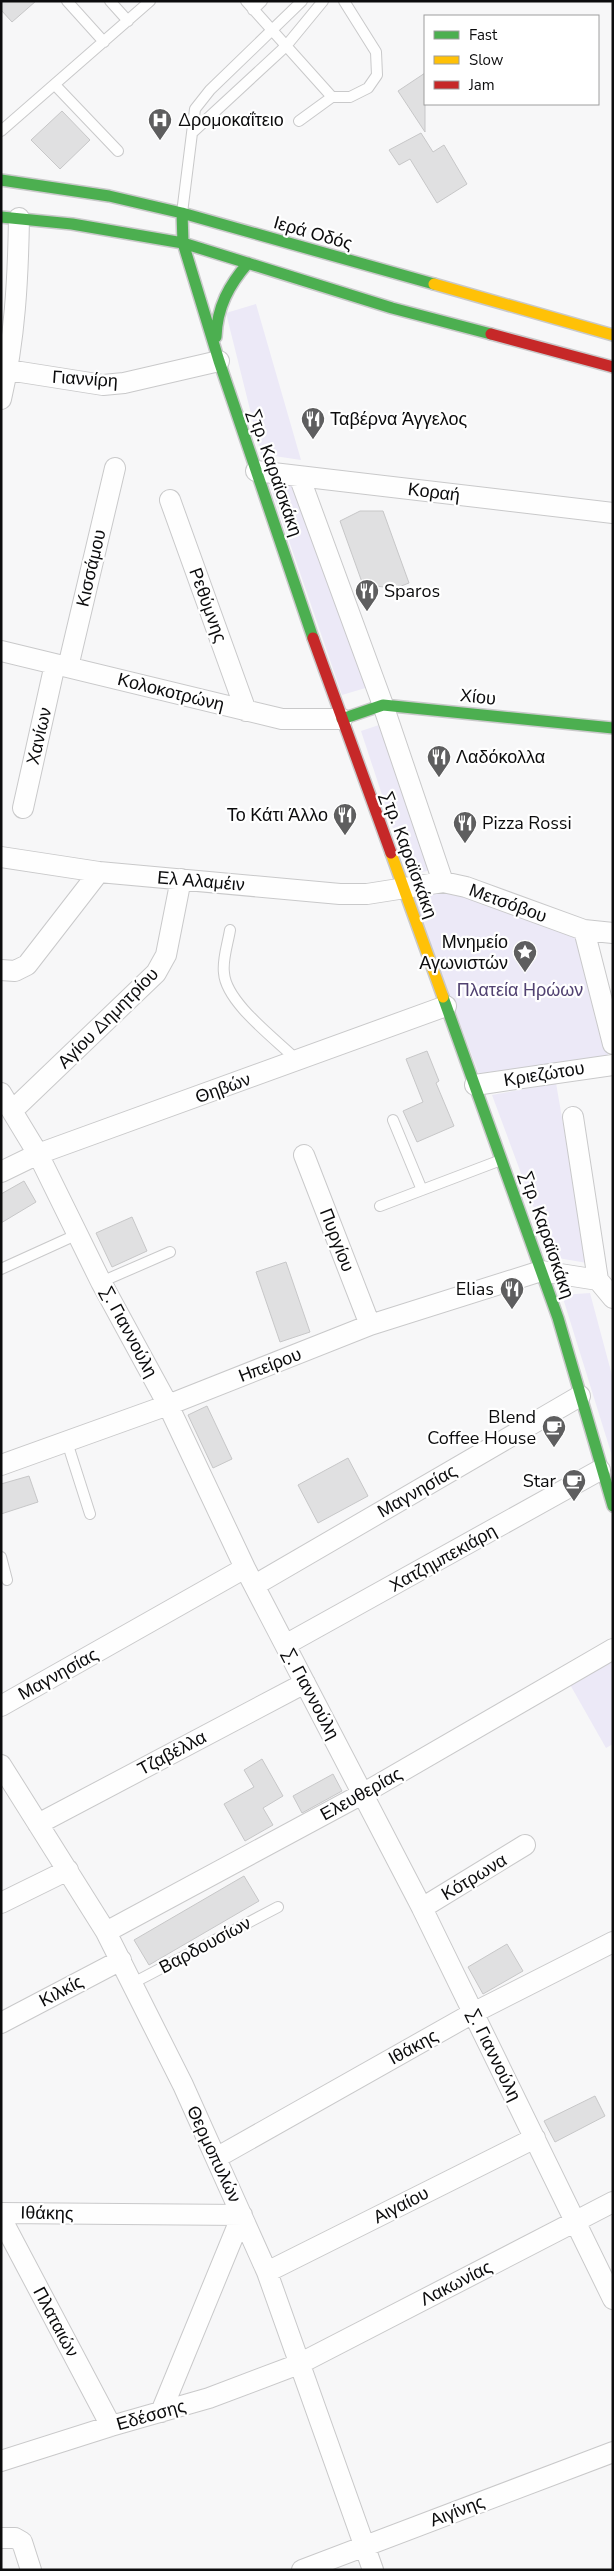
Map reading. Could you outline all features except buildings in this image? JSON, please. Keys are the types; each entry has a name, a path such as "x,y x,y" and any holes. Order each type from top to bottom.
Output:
{"main road":[{"name":"Ιερά Οδός","path":"1,180 109,196 182,213 613,335"},
{"name":"Στρ. Καραϊσκάκη","path":"182,213 183,243 219,360 342,719 542,1271 565,1341 600,1470 613,1506"},
{"path":"10,217 72,224 183,243 392,308 613,367"},
{"path":"219,360 216,327 219,310 234,279 248,263"},
{"name":"Χίου","path":"342,719 366,709 383,705 613,728"}],"street":[{"path":"1,399 8,370 18,280 10,217"},
{"name":"Γιαννίρη","path":"8,370 103,384 124,383 219,360"},
{"name":"Κισσάμου","path":"62,665 115,468"},
{"name":"Κοραή","path":"256,471 613,513"},
{"path":"299,476 383,705 443,882"},
{"name":"Ρεθύμνης","path":"170,500 246,711"},
{"name":"Κολοκοτρώνη","path":"1,651 282,719 342,719"},
{"name":"Χανίων","path":"23,808 62,665"},
{"name":"Ελ Αλαμέιν","path":"2,859 99,872 340,894 367,894 402,888"},
{"path":"1,970 15,970 27,964 99,872"},
{"name":"Αγίου Δημητρίου","path":"12,1110 156,973 166,955 181,880"},
{"name":"Μετσόβου","path":"402,888 443,882 466,887 584,930 613,933"},
{"path":"584,930 612,1034"},
{"name":"Θηβών","path":"1,1172 38,1154 446,1006"},
{"name":"Κριεζώτου","path":"476,1085 613,1065"},
{"name":"Σ. Γιαννούλη","path":"1,1093 38,1154 101,1282 168,1405 245,1568 364,1793 422,1908 535,2138 574,2223 613,2299"},
{"path":"573,1117 598,1280 613,1298"},
{"name":"Πυργίου","path":"304,1155 370,1325"},
{"path":"542,1271 598,1280"},
{"name":"Ηπείρου","path":"1,1465 168,1405 370,1325 542,1271"},
{"name":"Μαγνησίας","path":"255,1585 580,1396"},
{"name":"Χατζημπεκιάρη","path":"285,1645 600,1470"},
{"name":"Μαγνησίας","path":"1,1706 245,1568"},
{"name":"Ελευθερίας","path":"106,1932 364,1793 613,1649"},
{"name":"Τζαβέλλα","path":"38,1824 305,1683"},
{"name":"Θερμοπυλών","path":"1,1765 106,1932 133,1983 216,2158 267,2272 373,2570"},
{"name":"Κότρωνα","path":"422,1908 525,1846"},
{"path":"1,1903 68,1870"},
{"name":"Ιθάκης","path":"216,2158 473,2013 613,1942"},
{"name":"Κιλκίς","path":"1,2023 121,1960"},
{"name":"Αιγαίου","path":"267,2272 535,2138"},
{"name":"Λακωνίας","path":"300,2364 613,2202"},
{"name":"Ιθάκης","path":"1,2212 242,2215"},
{"path":"161,2412 242,2215"},
{"name":"Πλαταιών","path":"1,2218 111,2426"},
{"name":"Εδέσσης","path":"1,2461 111,2426 209,2398 300,2364"},
{"name":"Αιγίνης","path":"309,2569 364,2546 613,2452"},
{"path":"1,2538 15,2538 22,2542 31,2570"}],"lane":[{"path":"67,1 104,42"},
{"path":"110,1 128,21"},
{"path":"1,131 150,1"},
{"path":"246,1 332,97"},
{"path":"253,10 262,1"},
{"path":"182,213 194,131 195,109 210,90 302,1"},
{"path":"194,131 286,46 322,1"},
{"path":"299,121 332,97 350,97 368,88 377,75 376,52 344,1"},
{"path":"55,85 118,151"},
{"path":"230,930 223,972 228,990 242,1007 298,1061"},
{"path":"394,1120 422,1190"},
{"path":"380,1206 502,1160"},
{"path":"1,1269 78,1234"},
{"path":"101,1282 170,1252"},
{"path":"67,1442 90,1514"},
{"path":"1,1557 6,1580"},
{"name":"Βαρδουσίων","path":"133,1983 278,1907"}],"green space":[{"path":"256,304 301,460 261,454 226,313"},
{"path":"266,474 297,478 372,686 342,695"},
{"path":"385,723 434,870 408,874 361,731"},
{"name":"Πλατεία Ηρώων","path":"443,886 577,936 609,1057 480,1077 412,895"},
{"path":"556,1083 587,1263 552,1257 492,1095"},
{"path":"590,1293 613,1379 613,1459 562,1295"},
{"path":"613,1656 613,1744 606,1748 568,1681"}],"traffic: fast":[{"path":"1,180 109,196 182,213 434,284"},
{"path":"182,213 183,243 219,361 313,638"},
{"path":"1,217 72,224 183,243 392,308 491,334"},
{"path":"216,337 219,316 225,297 248,263"},
{"path":"342,719 383,705 613,728"},
{"path":"443,997 558,1318 613,1506"}],"traffic: slow":[{"path":"434,284 613,335"},
{"path":"391,853 443,997"}],"traffic: jam":[{"path":"491,334 613,367"},
{"path":"313,638 391,853"}],"place":[{"name":"Δρομοκαΐτειο","path":"160,141"},
{"name":"Ταβέρνα Άγγελος","path":"313,440"},
{"name":"Sparos","path":"367,612"},
{"name":"Λαδόκολλα","path":"439,778"},
{"name":"Το Κάτι Άλλο","path":"345,836"},
{"name":"Pizza Rossi","path":"465,844"},
{"name":"Μνημείο Αγωνιστών","path":"525,973"},
{"name":"Elias","path":"512,1310"},
{"name":"Blend Coffee House","path":"554,1448"},
{"name":"Star","path":"574,1502"}]}
